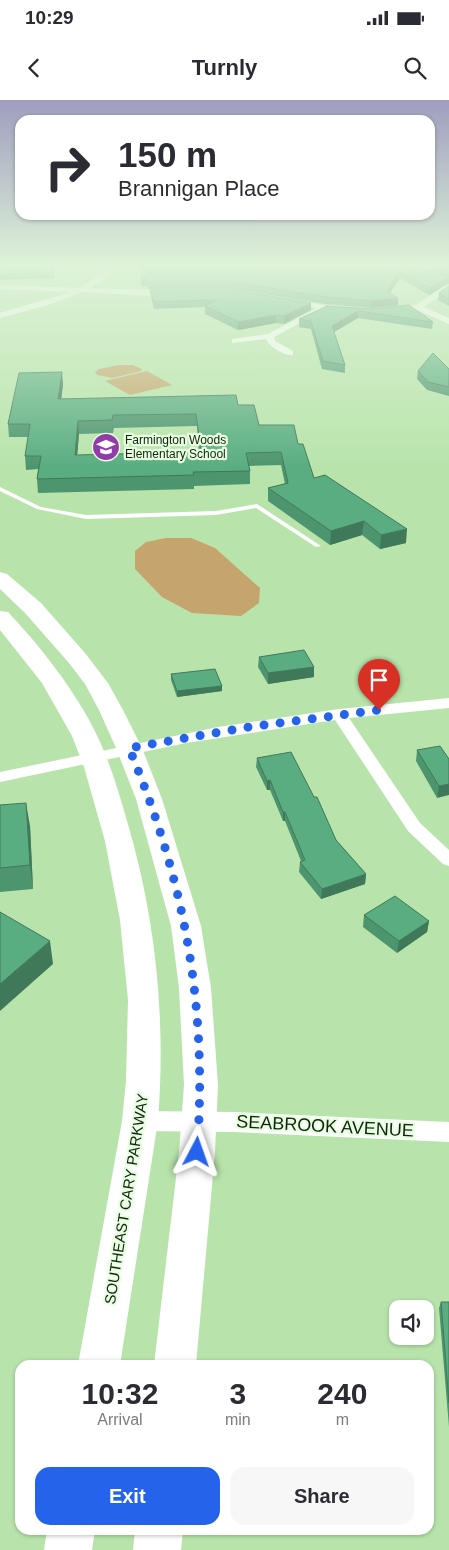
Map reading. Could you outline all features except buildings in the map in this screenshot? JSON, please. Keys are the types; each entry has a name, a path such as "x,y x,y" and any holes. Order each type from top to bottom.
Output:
{"main road":[{"path":"0,578 49,625 96,683 129,748 149,799 186,926 195,988 201,1085 176,1360"},
{"name":"SOUTHEAST CARY PARKWAY","path":"0,617 16,634 55,685 72,712 93,755 122,848 136,919 144,1002 144,1087 100,1360"},
{"path":"68,1550 70,1535"},
{"path":"157,1550 158,1535"}],"street":[{"path":"235,341 270,336 279,332"},
{"path":"270,336 271,342 290,353"},
{"path":"0,777 93,755 249,727 340,714 449,703"},
{"path":"340,714 414,827 449,860"},
{"name":"SEABROOK AVENUE","path":"140,1121 199,1121 449,1132"}],"lane":[{"path":"0,489 39,508 86,517 216,513 257,506 318,546"}],"shaded area":[{"path":"119,365 133,365 142,369 141,371 112,378 97,375 95,372 99,369"},
{"path":"147,371 172,385 130,395 105,381"},
{"path":"166,538 191,538 215,548 260,588 259,603 241,616 192,613 162,597 135,569 135,551 146,542"}],"place":[{"name":"Farmington Woods Elementary School","path":"106,447"}],"route":[{"path":"197,1152 201,1085 195,988 186,926 172,872 149,799 129,748 249,727 379,710"}]}
